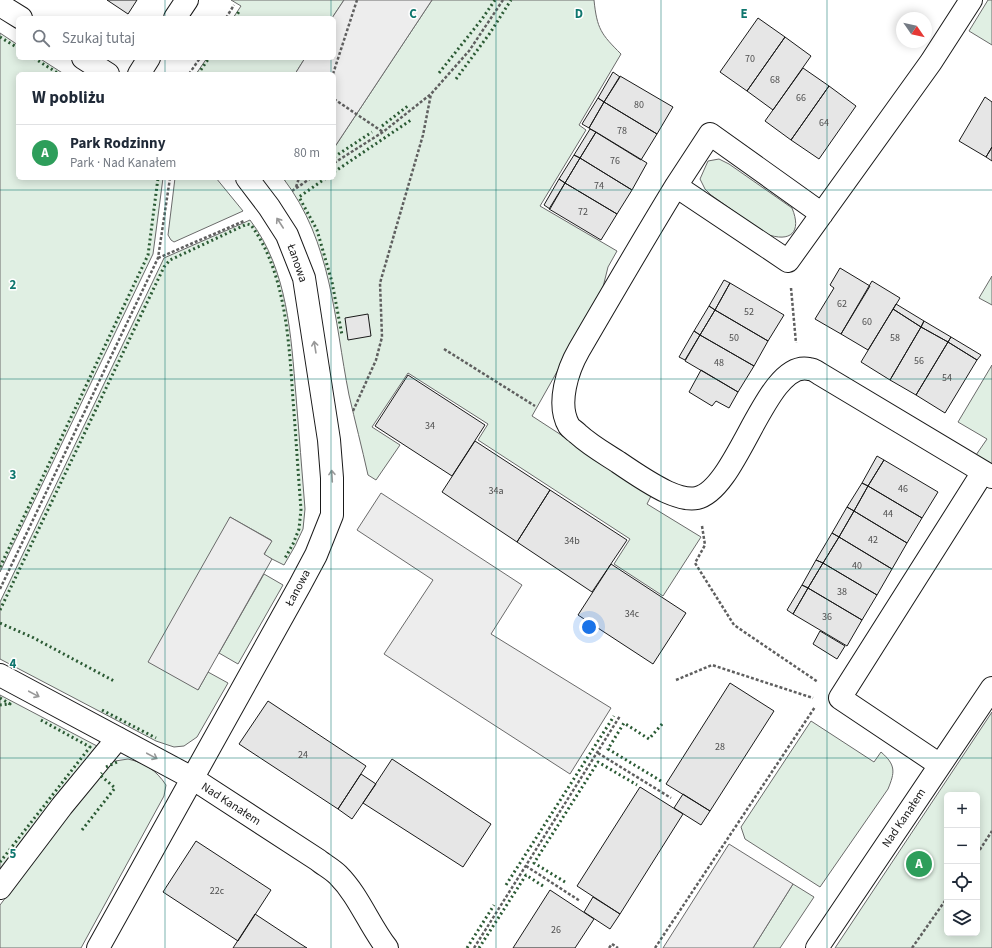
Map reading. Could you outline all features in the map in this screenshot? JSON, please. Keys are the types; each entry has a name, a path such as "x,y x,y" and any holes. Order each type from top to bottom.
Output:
{"street":[{"path":"177,16 187,0"},
{"path":"676,186 788,261 931,62 971,0"},
{"path":"0,5 18,16"},
{"path":"86,60 105,72"},
{"path":"139,72 148,60"},
{"path":"822,214 710,134 676,186 577,354 564,386 564,410 569,426 586,442 648,483 669,493 686,498 698,498 710,491 723,478 767,401 784,378 799,369 809,368 988,474 829,695 940,765"},
{"name":"Łanowa","path":"192,778 316,555 332,515 332,478 329,440 304,278 287,235 269,207 249,180"},
{"path":"0,675 192,778"},
{"name":"Nad Kanałem","path":"817,948 992,688"},
{"path":"0,888 62,806 118,738"},
{"name":"Nad Kanałem","path":"98,948 192,778 338,875 352,893 387,948"}],"path":[{"path":"334,72 357,0"},
{"path":"336,162 383,132 431,94 469,51 503,0"},
{"path":"227,16 234,5"},
{"path":"190,72 199,60"},
{"path":"349,416 353,411 376,360 382,337 380,283 423,135 431,94"},
{"path":"336,100 383,132"},
{"path":"0,589 158,258 170,180"},
{"path":"296,188 298,180"},
{"path":"288,194 308,180"},
{"path":"158,258 249,219"},
{"path":"788,261 799,369"},
{"path":"444,349 545,412 564,410"},
{"path":"698,498 705,545 695,563 734,625 829,695"},
{"path":"676,680 712,665 829,695"},
{"path":"655,948 829,695"},
{"path":"474,948 620,716"},
{"path":"598,753 671,798"},
{"path":"980,849 992,831"},
{"path":"526,866 580,901"},
{"path":"912,948 946,900"},
{"path":"609,948 612,944 618,948"}],"green space":[{"path":"231,0 344,0 333,16 234,16 241,6"},
{"path":"432,0 594,0 597,18 604,36 621,54 579,125 586,130 540,206 617,251 608,267 599,303 580,331 532,416 652,494 647,504 701,537 663,596 614,564 630,539 478,440 488,424 408,373 372,427 400,445 376,480 368,475 349,395 329,282 312,228 299,203 284,180 336,180 336,145"},
{"path":"988,0 992,0 992,45 969,31"},
{"path":"0,33 16,44 16,60 42,60 61,72 16,72 16,180 163,180 153,254 0,572"},
{"path":"206,60 304,60 296,72 197,72"},
{"path":"719,159 729,164 792,208 796,223 795,229 792,233 788,236 782,237 766,234 711,195 705,189 700,179 708,161"},
{"path":"175,180 218,180 243,211 174,242 168,235"},
{"path":"250,220 263,239 273,260 280,282 289,327 305,509 303,529 284,565 264,555 271,540 230,517 198,690 208,672 228,683 197,737 184,746 174,747 156,741 0,659 0,602 164,258"},
{"path":"992,276 992,305 979,298"},
{"path":"992,365 992,465 976,455 987,439 958,422"},
{"path":"264,574 283,585 238,664 219,653"},
{"path":"0,695 97,746 0,874"},
{"path":"992,712 992,948 835,948"},
{"path":"811,721 874,762 881,752 892,765 893,769 892,778 888,789 820,887 745,839 741,827"},
{"path":"128,759 145,765 158,775 166,785 164,796 81,948 0,948 0,905 109,762"},
{"path":"793,884 814,897 780,948 753,948"}],"shaded area":[{"path":"344,0 432,0 336,145 336,72 296,72 304,60 336,60 336,16 333,16"},
{"path":"381,493 522,585 491,634 611,708 570,774 384,654 433,580 357,530"},
{"path":"230,517 272,541 264,554 272,559 198,690 148,662"},
{"path":"729,844 793,884 753,948 663,948"}],"building":[{"path":"107,0 137,0 128,14"},
{"path":"758,18 785,37 747,91 720,72"},
{"path":"785,37 811,56 773,110 747,91"},
{"path":"803,68 829,86 791,140 765,121"},
{"path":"613,72 620,77 604,102 598,98"},
{"path":"620,76 673,107 657,134 604,102"},
{"path":"829,86 856,106 819,159 791,140"},
{"path":"985,97 992,102 992,147 986,157 959,141"},
{"path":"598,98 604,102 589,128 582,124"},
{"path":"604,102 657,134 641,160 589,128"},
{"path":"590,129 596,132 580,158 574,155"},
{"path":"596,132 647,163 632,190 580,158"},
{"path":"992,147 992,161 986,157"},
{"path":"574,155 580,158 565,183 559,179"},
{"path":"580,158 632,190 617,214 565,183"},
{"path":"559,179 565,183 550,209 544,205"},
{"path":"565,183 617,214 601,240 549,209"},
{"path":"840,268 870,286 841,334 815,319 834,288 830,285"},
{"path":"724,280 730,283 715,310 709,306"},
{"path":"872,281 900,298 868,350 841,334"},
{"path":"730,283 784,315 768,341 715,310"},
{"path":"896,304 924,321 921,327 893,309"},
{"path":"709,306 715,310 700,335 694,331"},
{"path":"893,309 921,327 890,380 861,362"},
{"path":"715,310 768,341 754,366 700,335"},
{"path":"368,314 371,336 348,340 345,318"},
{"path":"924,321 951,337 948,342 921,327"},
{"path":"921,327 948,342 916,395 890,380"},
{"path":"694,331 700,335 685,360 679,357"},
{"path":"700,335 754,366 738,392 685,361"},
{"path":"951,337 981,355 977,360 948,342"},
{"path":"948,342 977,360 945,413 916,395"},
{"path":"701,370 738,392 729,408 716,401 712,406 689,392"},
{"path":"408,375 485,425 452,476 375,426"},
{"path":"475,441 550,490 517,542 442,492"},
{"path":"877,456 884,460 868,486 862,483"},
{"path":"884,460 938,492 922,518 868,486"},
{"path":"862,483 868,486 854,511 847,507"},
{"path":"868,486 922,518 907,543 854,511"},
{"path":"550,490 627,540 592,592 517,542"},
{"path":"847,507 854,511 839,537 832,533"},
{"path":"854,511 907,543 892,569 839,537"},
{"path":"832,533 839,537 823,563 816,560"},
{"path":"839,537 892,569 877,595 823,563"},
{"path":"816,560 823,563 808,588 802,585"},
{"path":"823,563 877,595 862,620 808,588"},
{"path":"611,564 686,613 653,664 578,615"},
{"path":"802,585 808,588 793,614 787,610"},
{"path":"808,588 862,620 847,646 793,614"},
{"path":"820,631 845,646 837,659 813,644"},
{"path":"730,683 774,711 710,811 666,784"},
{"path":"268,701 366,766 338,809 239,744"},
{"path":"392,759 491,824 463,867 363,803"},
{"path":"361,774 376,784 352,819 338,809"},
{"path":"640,787 683,814 620,914 577,886"},
{"path":"683,794 710,811 701,825 674,808"},
{"path":"196,841 271,890 238,941 163,892"},
{"path":"550,890 594,919 575,948 513,948"},
{"path":"593,897 620,914 610,929 584,912"},
{"path":"255,914 299,943 307,948 233,948"}],"hedge":[{"path":"439,73 482,19 495,0"},
{"path":"456,79 490,33 511,0"},
{"path":"236,16 240,10"},
{"path":"0,37 16,47"},
{"path":"37,60 56,72"},
{"path":"199,72 208,60"},
{"path":"382,126 409,105"},
{"path":"336,171 411,120"},
{"path":"336,156 372,132"},
{"path":"0,567 148,255 158,180"},
{"path":"323,180 299,197 317,230 332,282 342,335"},
{"path":"0,610 164,267 170,260 247,224 251,225 263,244 272,264 284,309 290,355 301,509 299,529 284,560"},
{"path":"0,623 32,637 114,681"},
{"path":"0,698 10,704 0,705"},
{"path":"102,710 156,738"},
{"path":"506,885 614,716"},
{"path":"0,862 90,747 39,719"},
{"path":"661,781 608,749 624,723 649,739 663,723"},
{"path":"106,767 117,762"},
{"path":"565,882 534,863 598,762 637,785"},
{"path":"82,830 115,788 100,775 102,773"},
{"path":"479,948 526,875 543,886"},
{"path":"467,948 494,905"}],"place":[{"name":"Park Rodzinny","path":"919,864"}]}
